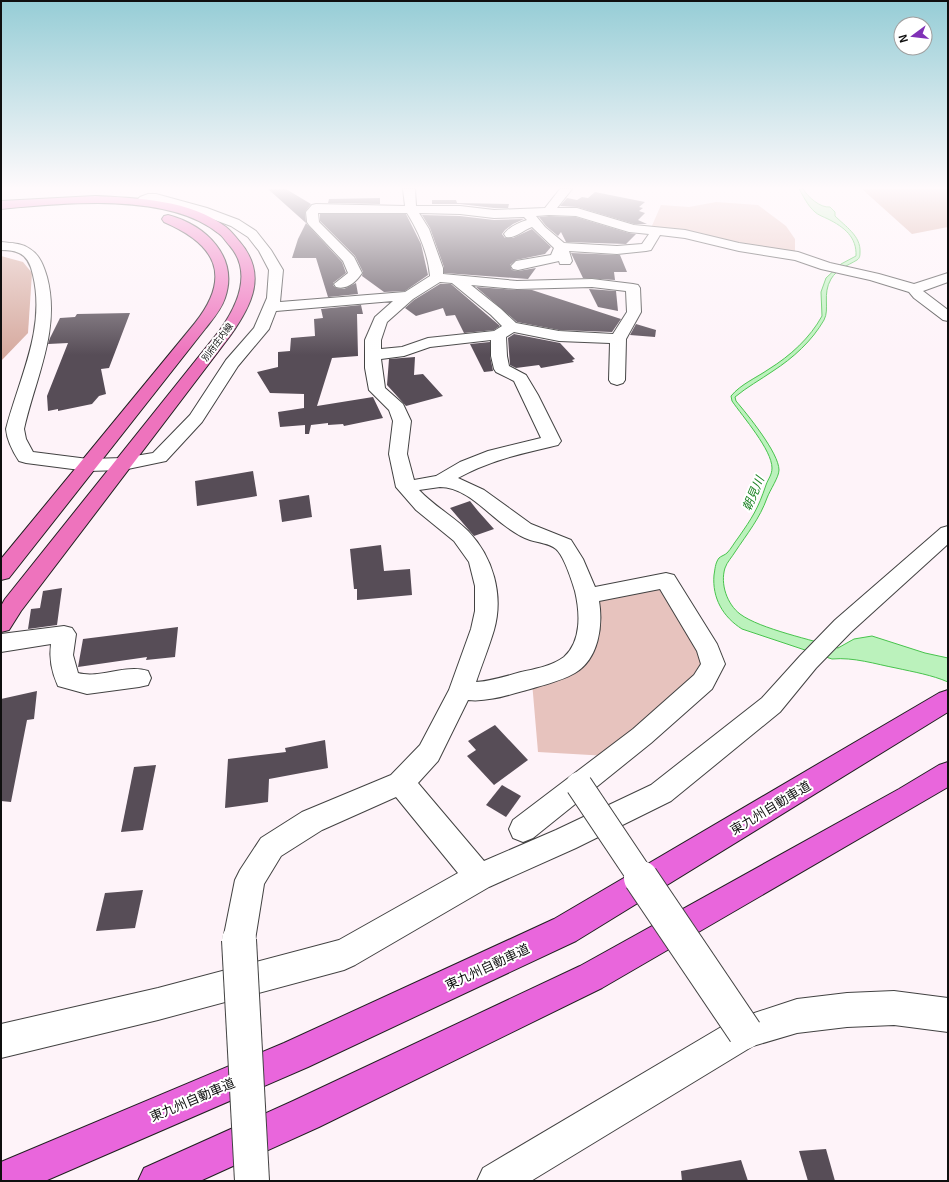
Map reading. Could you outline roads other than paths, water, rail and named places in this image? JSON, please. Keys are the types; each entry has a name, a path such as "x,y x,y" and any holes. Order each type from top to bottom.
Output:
{"highway":[{"name":"東九州自動車道","path":"1,1181 296,1055 565,930 948,700"},
{"path":"157,1181 306,1114 591,977 909,797 948,773"}],"main road":[{"name":"別府庄内線","path":"3,568 209,314 217,300 222,286 223,273 220,261 214,250 208,244"},
{"name":"別府庄内線","path":"1,624 13,605 225,333 237,315 244,300 248,285 248,271 245,258 237,244"}],"street":[{"path":"1,246 20,248 31,254 35,259 38,266 44,306 43,329 40,344 15,431 26,458 88,465 123,464 159,457 196,418 232,363 261,329 274,298 276,270 260,244"},
{"path":"335,244 349,260 355,273 350,279 340,284"},
{"path":"428,244 436,268 446,279 496,312 505,331 499,356 502,369 520,378 530,395 552,441 504,453 464,468 441,481"},
{"path":"558,244 561,247 567,288"},
{"path":"561,247 617,250 646,247 648,244"},
{"path":"727,244 798,256 826,266 874,277 914,289 919,295 948,316"},
{"path":"518,266 521,264 556,258 561,247"},
{"path":"914,289 948,277"},
{"path":"252,1181 239,940 250,880 271,847 312,821 401,783 429,753 461,690 483,630 486,611 486,586 479,561 461,536 423,506 406,487 398,454 402,421 396,408 377,390 373,368 373,340 380,320 408,296 446,279 531,285 537,288 567,288 598,283 632,288 634,312 618,339 617,380"},
{"path":"270,308 408,296"},
{"path":"373,355 404,351 428,343 505,331 618,339"},
{"path":"406,487 441,481 451,482 470,491 492,505 518,525 534,534 559,542 565,546 578,572 587,596 590,613 589,634 583,649 572,664 551,673 484,691 461,690"},
{"path":"1,1041 158,1004 344,954 479,877 566,840 661,793 771,705 808,662 843,626 948,533"},
{"path":"523,829 642,736 703,682 713,664 709,650 666,580 587,596"},
{"path":"1,643 64,634 61,655 67,679 87,685 138,678"},
{"path":"401,783 479,877"},
{"path":"579,785 746,1032"},
{"path":"496,1181 746,1032 797,1016 847,1010 894,1008 948,1015"}],"water label":[{"name":"朝見川","path":"752,493"}]}
